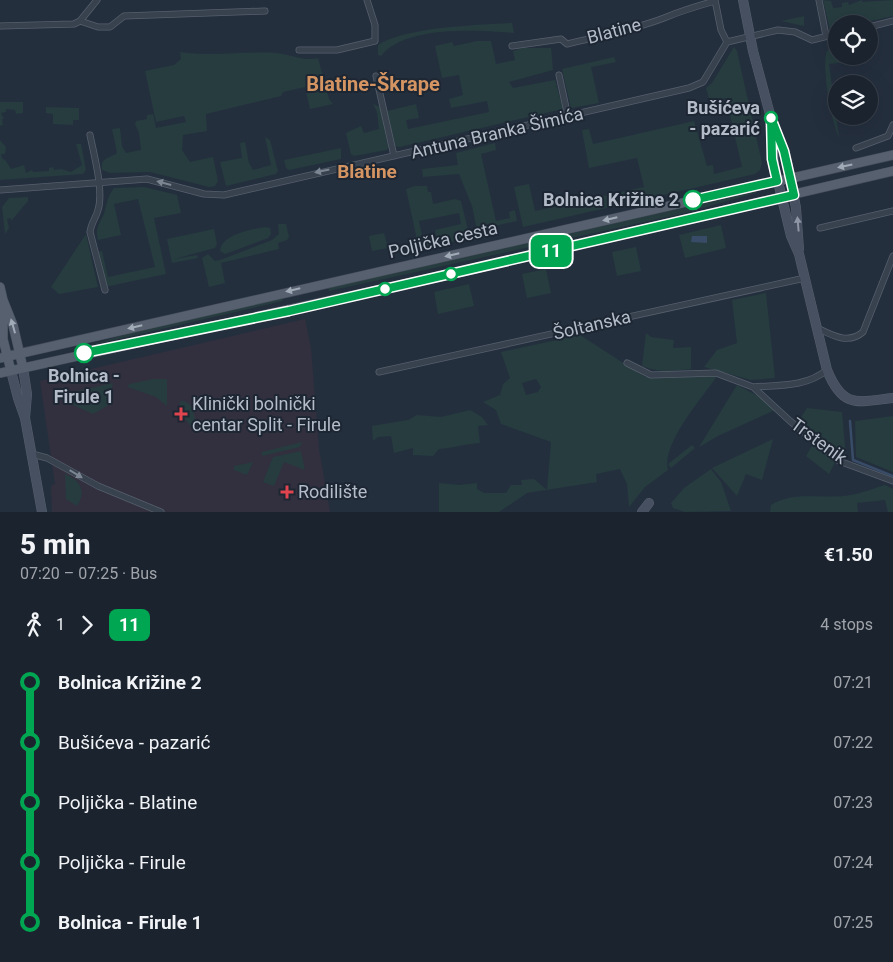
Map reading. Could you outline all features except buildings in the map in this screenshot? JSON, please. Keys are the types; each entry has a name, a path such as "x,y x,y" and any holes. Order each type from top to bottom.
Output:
{"main road":[{"name":"Poljička cesta","path":"4,357 893,155"},
{"name":"Poljička cesta","path":"0,373 289,311 893,171"},
{"path":"0,287 13,325 23,368"},
{"path":"3,300 4,357 11,371"}],"street":[{"path":"80,21 97,0"},
{"path":"299,50 338,50 375,41 375,25 367,0"},
{"path":"743,0 771,118 784,151 794,195 799,254 827,370 833,384 846,399 858,402 893,398"},
{"path":"715,1 721,30 727,42 769,31 787,30 812,40 826,36 819,0"},
{"name":"Blatine","path":"512,46 561,39 567,44 618,31 666,17 677,11 715,1"},
{"path":"0,26 62,26 80,21 110,27 124,16 265,11"},
{"path":"878,24 893,21"},
{"name":"Antuna Branka Šimića","path":"0,190 98,181 147,179 204,194 224,195 568,117 698,84 708,75 727,42"},
{"path":"559,75 568,117"},
{"path":"376,76 394,156"},
{"path":"771,118 772,159 790,236 799,254"},
{"path":"856,148 888,136 893,125"},
{"path":"90,135 98,181 98,211 91,224 90,232 105,290"},
{"path":"820,228 893,211"},
{"path":"817,328 846,339 858,337 863,332 893,256"},
{"name":"Šoltanska","path":"379,372 805,278"},
{"name":"Trstenik","path":"627,363 651,375 716,373 753,387 790,421 839,461 893,481"},
{"path":"23,368 27,394 26,418 42,512"},
{"name":"Trstenik","path":"753,387 804,383 815,380 827,370"},
{"path":"11,371 18,398 26,418"},
{"path":"32,454 47,458 92,483 161,512"},
{"path":"642,512 649,503"}],"shaded area":[{"name":"Klinički bolnički centar Split - Firule","path":"305,319 311,349 319,449 330,512 52,512 51,486 55,484 40,381"}],"green space":[{"path":"823,0 831,1 833,8 842,7 842,3 848,2 849,5 862,0 862,2 893,0 893,16 878,19 878,15 828,15 828,21"},
{"path":"804,16 804,26 781,21"},
{"path":"512,23 514,33 462,31 424,34 407,39 392,46 381,56 378,55 378,45 406,34 442,28"},
{"path":"477,41 491,41 496,64 515,60 513,51 523,48 551,48 553,70 509,82 513,88 555,80 563,109 400,147 395,146 387,111 416,104 419,118 406,120 408,129 489,112 487,101 451,108 449,99 463,95 459,75 442,78 435,46 452,42 454,46"},
{"path":"734,47 737,51 762,163 760,170 755,174 523,227 514,187 529,184 535,211 644,187 637,158 589,168 582,130 589,129 593,144 694,121 707,166 713,165 714,174 742,167 726,98 710,102 706,88 712,83"},
{"path":"827,51 831,75 828,75 828,94 825,68"},
{"path":"180,52 204,54 276,53 303,58 318,58 329,99 333,104 310,109 305,87 283,92 281,96 206,114 207,131 183,135 182,150 190,162 213,157 218,181 215,186 209,187 150,172 110,173 102,170 104,160 117,153 112,129 120,128 122,146 126,153 141,150 139,133 135,124 136,121 147,119 147,115 153,114 156,128 186,122 184,116 156,122 145,71 174,65 181,59"},
{"path":"614,57 616,62 591,67 599,103 571,108 562,69"},
{"path":"0,102 23,102 23,113 16,114 15,110 6,109 6,112 1,113 4,119 2,119 3,125 0,126"},
{"path":"373,104 380,107 387,150 354,156 351,154 346,133 361,126 364,133 379,129 377,112"},
{"path":"46,107 79,108 79,120 73,120 73,125 53,124 53,114 46,113"},
{"path":"835,125 837,125 839,137"},
{"path":"265,137 270,140 278,171 276,174 226,186 220,162 242,158 240,143 245,142 249,163 253,170 271,165"},
{"path":"0,140 6,147 5,154 1,154 2,158 11,169 24,165 26,173 32,170 33,172 49,171 49,168 53,167 54,170 61,169 71,172 82,165 76,144 81,144 86,170 83,174 0,180"},
{"path":"495,143 496,150 481,154 496,221 510,218 509,212 515,210 517,221 477,230 472,206 459,174 423,177 422,169 458,165 456,153"},
{"name":"Blatine","path":"341,148 341,159 289,170 286,168 284,160"},
{"path":"415,186 427,186 428,192 431,192 433,204 455,199 461,201 470,238 419,249 406,189","holes":["459,213 461,224 435,230 436,237 423,240 419,221"]},
{"path":"144,187 177,195 181,213 154,218 166,274 105,287 98,252 102,251 108,277 155,267 138,199 114,204 121,235 98,240 97,236 98,226 114,188"},
{"path":"755,190 756,193 681,214 329,291 328,287"},
{"path":"28,197 28,201 11,221 11,218 7,219 9,228 5,234 2,207 9,198"},
{"path":"278,224 286,224 289,237 287,240 278,243 279,249 221,263 225,283 209,287 202,258 208,254 215,261 220,260 272,240 279,234"},
{"path":"721,225 726,248 685,258 679,235"},
{"path":"265,227 270,228 271,234 268,238 225,254 220,251 222,245 231,237 245,231"},
{"path":"214,229 217,244 215,248 174,259 197,255 198,258 172,263 167,239"},
{"path":"384,233 388,248 372,251 369,236"},
{"path":"86,234 98,287 59,294 51,287"},
{"path":"636,247 641,271 617,276 612,252"},
{"path":"546,269 551,293 527,298 522,274"},
{"path":"469,284 474,306 438,314 434,292"},
{"path":"766,293 775,378 751,380 704,367 717,350 737,343 732,300"},
{"path":"282,297 283,301 88,346 129,333"},
{"path":"646,333 651,337 674,340 673,348 691,347 691,369 660,371 642,366"},
{"path":"580,335 645,377 717,376 693,408 677,434 668,459 668,470 645,487 629,507 627,484 620,469 596,474 597,482 547,490 551,442 501,424 496,410 483,402 500,395 503,384 510,378 501,352","holes":["536,379 541,387 538,392 526,395 522,383"]},
{"path":"154,379 167,379 167,406 156,397 128,387 129,384"},
{"path":"113,383 109,405 93,414 60,399 60,395"},
{"path":"737,385 766,400 775,410 718,436 699,447"},
{"path":"180,401 192,407 197,433 179,412"},
{"path":"807,408 842,412 846,457 810,431 799,420"},
{"path":"470,410 482,417 488,425 478,426 480,443 439,449 433,456 413,455 413,448 394,453 391,436 378,437 373,441 372,426 408,420 417,415 441,417"},
{"path":"893,416 893,472 856,457 855,421"},
{"path":"773,439 762,480 746,474 737,496 712,468"},
{"path":"302,442 300,447 262,456 262,452"},
{"path":"813,444 835,462 829,474 806,456"},
{"path":"692,445 695,448 671,468 668,464"},
{"path":"301,451 305,470 284,462 274,486 263,482 273,457"},
{"path":"253,462 247,475 234,470 234,466"},
{"path":"711,469 721,482 731,511 685,512 673,508 671,503 684,488"},
{"path":"65,474 75,479 82,491 77,506 66,499"},
{"path":"534,479 547,490 527,493 499,512 439,512 439,483 459,485 477,483 477,489 484,493 506,493 511,485 522,485 521,480"},
{"path":"885,485 893,489 893,512 888,512 885,500 857,503 858,512 770,512 771,505 780,500 800,497 851,495"}],"water":[{"path":"692,236 707,236 707,243 691,242"}],"waterway":[{"name":"Trstenik","path":"850,421 853,460 893,476"}],"bus line":[{"name":"11","path":"84,353 289,311 794,195 784,151 771,118 772,159 777,181 693,200"}],"place":[{"name":"Bušićeva - pazarić","path":"771,118"},
{"name":"Bolnica Križine 2","path":"693,200"},
{"name":"Bolnica - Firule 1","path":"84,353"},
{"name":"Klinički bolnički centar Split - Firule","path":"181,414"},
{"name":"Rodilište","path":"287,492"}],"district":[{"name":"Blatine-Škrape","path":"373,84"},
{"name":"Blatine","path":"367,171"}]}
